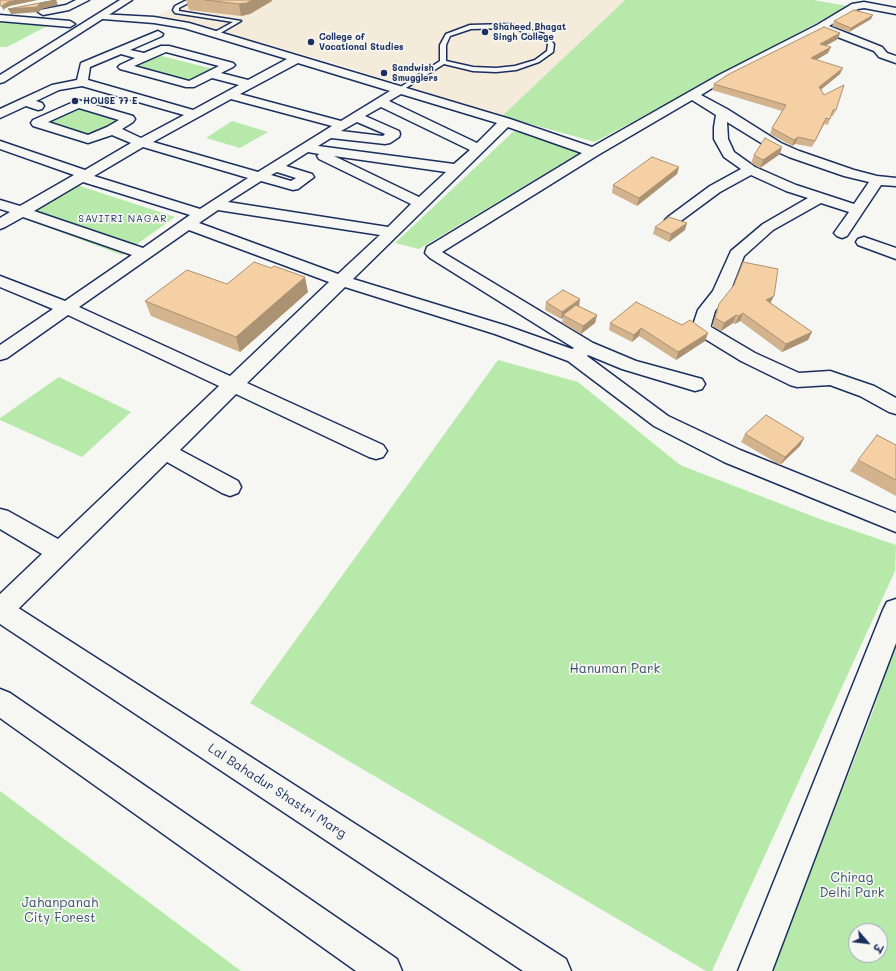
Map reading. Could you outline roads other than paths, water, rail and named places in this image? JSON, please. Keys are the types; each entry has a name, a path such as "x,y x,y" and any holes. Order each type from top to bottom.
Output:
{"street":[{"path":"60,0 41,8 69,7 84,0"},
{"path":"0,68 110,0"},
{"path":"0,80 127,0"},
{"path":"896,12 864,6 854,6 820,27 723,77 593,152 433,250 433,253 580,352 661,421 732,456 869,510 896,523"},
{"path":"103,16 178,24 215,34 506,122 593,152"},
{"path":"0,18 70,24"},
{"path":"820,27 878,48 883,55 896,60"},
{"path":"82,82 86,65 158,34"},
{"path":"165,48 229,65 211,74 190,85 124,67 165,48"},
{"path":"120,50 145,57"},
{"path":"0,224 142,143 296,59"},
{"path":"211,74 249,84"},
{"path":"0,114 56,87 82,82 195,114"},
{"path":"0,354 202,214 399,90"},
{"path":"230,95 342,126"},
{"path":"693,95 723,112 776,146 794,154 849,173 877,180 896,182"},
{"path":"25,102 59,113"},
{"path":"381,102 479,149"},
{"path":"78,104 129,119 112,130 88,139 37,123 78,104"},
{"path":"723,112 720,127 721,139 729,154 750,170 791,188 858,210"},
{"path":"329,134 385,140 394,134 357,116"},
{"path":"0,610 506,122"},
{"path":"112,130 142,143 293,186 307,178 276,167"},
{"path":"0,145 84,176 202,214"},
{"path":"307,148 458,169"},
{"path":"307,148 422,204"},
{"path":"673,220 715,189 750,170"},
{"path":"842,233 877,180"},
{"path":"819,198 768,227 737,254 721,292 707,310 702,325 703,330 748,357 797,380 830,378 842,381 867,391 896,407"},
{"path":"0,204 145,254"},
{"path":"216,205 392,232"},
{"path":"188,224 342,281 500,330 695,384"},
{"path":"864,242 896,254"},
{"path":"0,281 67,308 376,451"},
{"path":"164,452 230,486"},
{"path":"0,518 60,552"},
{"name":"Lal Bahadur Shastri Marg","path":"0,610 554,971"},
{"path":"755,971 896,610"},
{"path":"0,702 385,971"}],"lane":[{"path":"191,0 177,7 177,12 238,21 215,34"},
{"path":"178,24 194,15"},
{"path":"399,90 443,62 473,69 516,68 537,61 550,52 551,44 542,34 510,26 470,27 448,35 443,45 443,62"}],"place":[{"name":"Shaheed Bhagat Singh College","path":"485,32"},
{"name":"College of Vocational Studies","path":"311,42"},
{"name":"Sandwish Smugglers","path":"384,73"},
{"name":"HOUSE 77 E","path":"75,101"}],"district":[{"name":"SAVITRI NAGAR","path":"123,219"}],"park label":[{"name":"Hanuman Park","path":"615,669"},
{"name":"Chirag Delhi Park","path":"852,886"},
{"name":"Jahanpanah City Forest","path":"60,910"}]}
